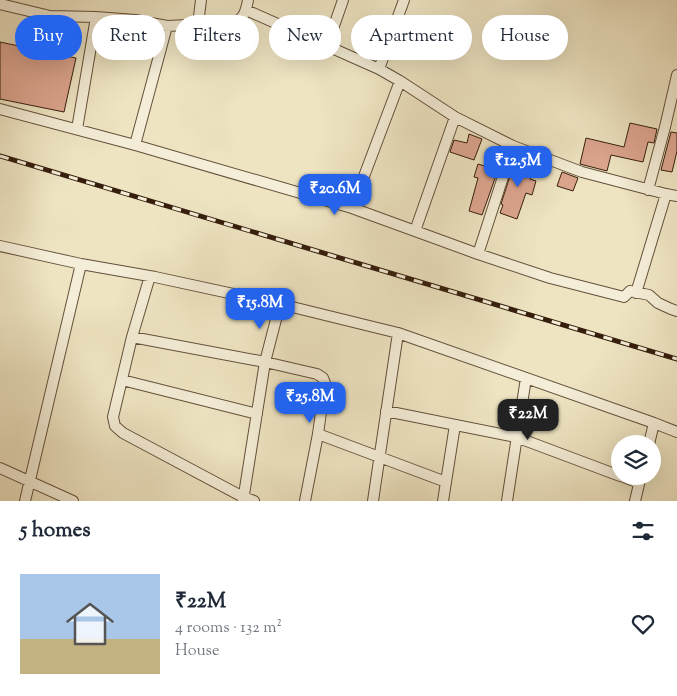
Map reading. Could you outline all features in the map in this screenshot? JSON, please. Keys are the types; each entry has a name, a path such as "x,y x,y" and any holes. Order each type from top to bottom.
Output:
{"street":[{"path":"199,15 201,0"},
{"path":"338,15 343,0"},
{"path":"379,69 404,0"},
{"path":"0,4 50,16 92,17"},
{"path":"247,5 269,16"},
{"path":"135,145 167,26 175,25"},
{"path":"77,129 92,41"},
{"path":"341,52 379,69 455,117 513,146 582,172 677,196"},
{"path":"648,190 677,75"},
{"path":"352,208 400,82"},
{"path":"0,109 135,145 352,208 550,278 624,297 630,292 649,295 658,303 677,311"},
{"path":"415,231 455,117"},
{"path":"665,127 677,130"},
{"path":"478,254 513,146"},
{"path":"636,293 666,194"},
{"path":"0,246 280,304 398,333 677,432"},
{"path":"25,501 80,264"},
{"path":"150,276 132,337 113,417 115,426 123,433 243,499 254,501"},
{"path":"243,499 265,362 280,304"},
{"path":"372,501 398,333"},
{"path":"132,337 265,362 317,374 323,378 325,383 318,434 305,501"},
{"path":"507,501 526,378"},
{"path":"122,380 257,414"},
{"path":"386,411 516,437 611,473"},
{"path":"651,435 654,423"},
{"path":"443,501 455,425"},
{"path":"318,434 446,482"},
{"path":"0,468 73,501"},
{"path":"635,501 639,485"}],"building":[{"path":"0,42 15,45 15,60 76,60 64,112 0,99"},
{"path":"630,123 657,129 654,143 648,142 643,162 611,155 607,171 580,164 586,138 624,147"},
{"path":"671,132 677,133 677,151 672,172 661,170"},
{"path":"469,134 482,139 474,160 450,152 454,140 467,143"},
{"path":"519,156 536,162 530,179 536,181 532,195 526,193 517,219 500,213 511,173 513,174"},
{"path":"478,164 498,170 482,215 469,211 478,178 474,177"},
{"path":"562,172 578,178 573,191 557,186"}],"railway":[{"path":"0,156 677,359"}]}
